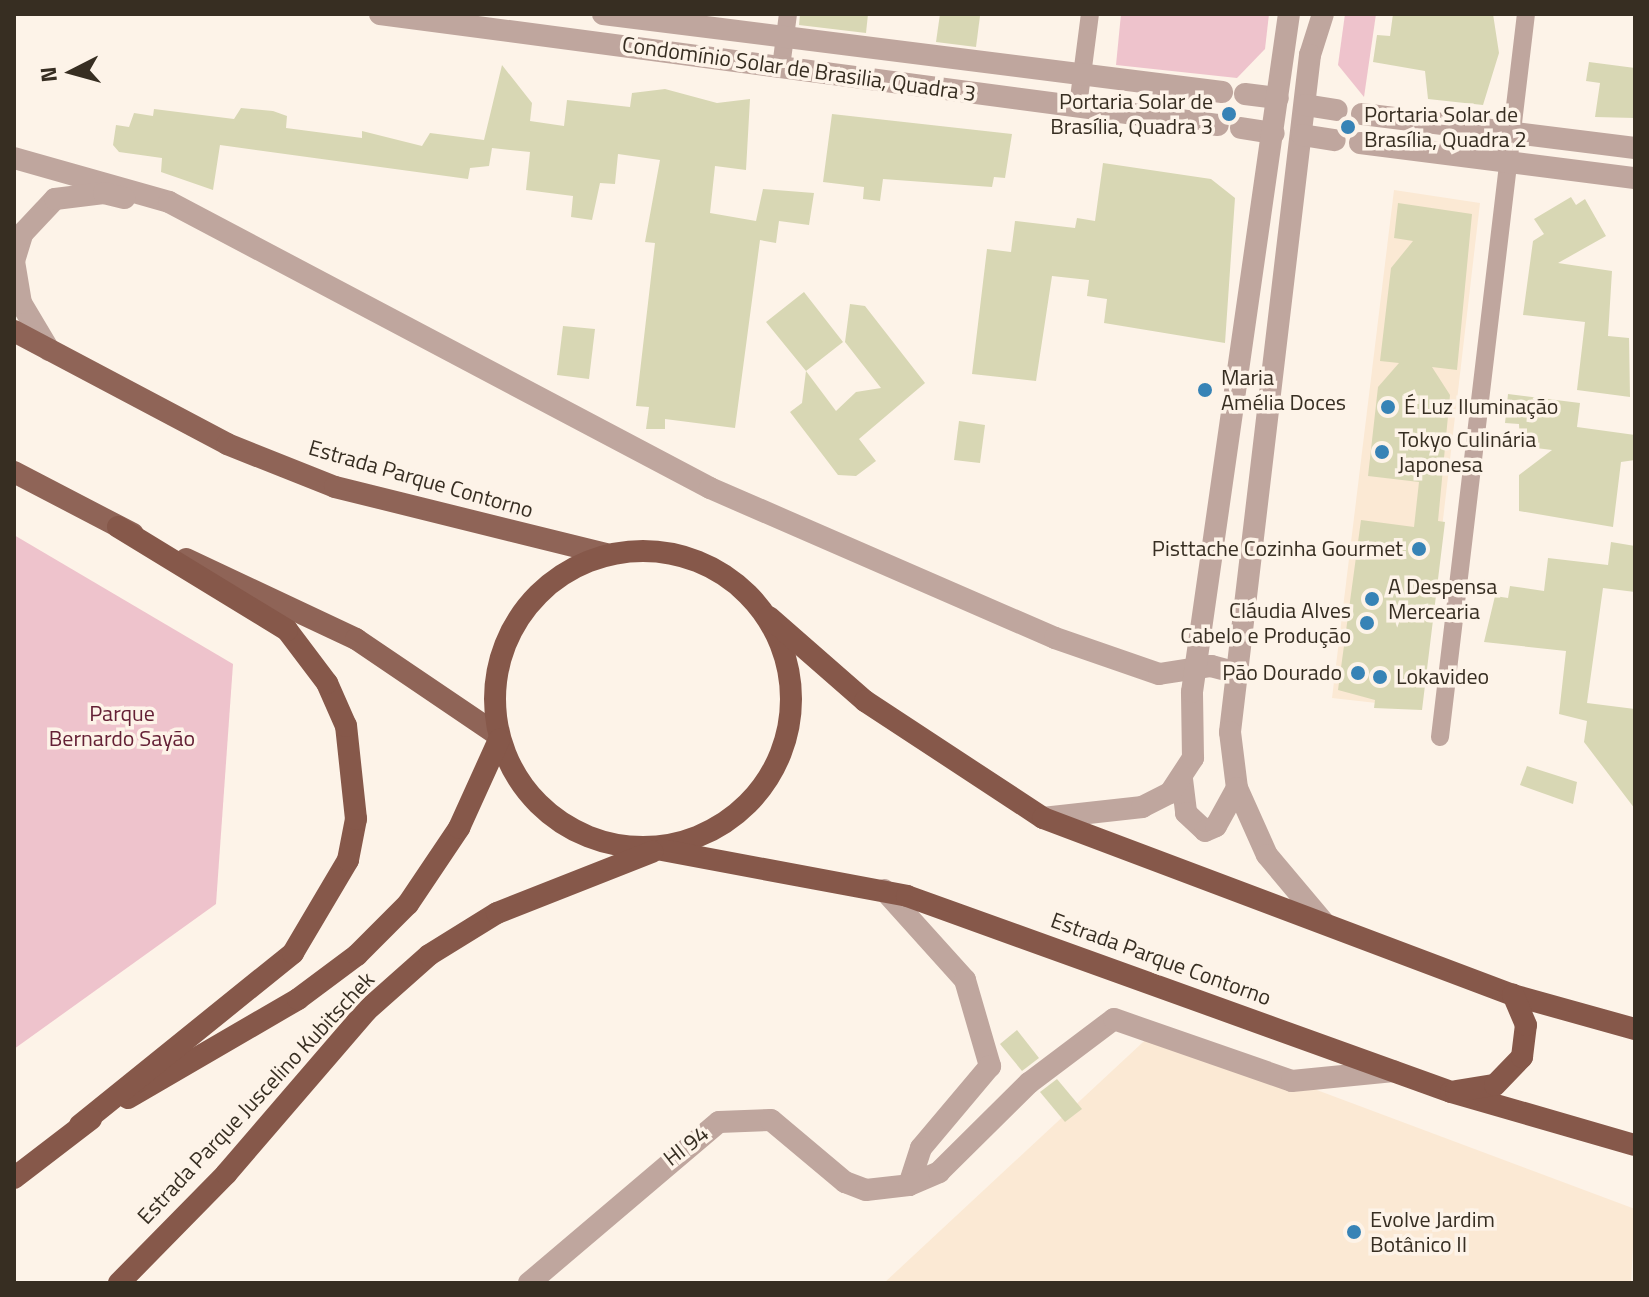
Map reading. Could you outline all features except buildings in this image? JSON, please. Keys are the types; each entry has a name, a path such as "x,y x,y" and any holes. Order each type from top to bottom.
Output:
{"highway":[{"path":"80,1125 293,953 348,860 356,819 346,726 327,683 287,630 118,527"},
{"path":"498,737 495,676 515,622 554,579 606,554 651,549 695,558 737,581 769,617 865,701 1043,818 1513,995 1635,1029"},
{"name":"Estrada Parque Juscelino Kubitschek","path":"119,1283 226,1174 366,1011 429,955 497,913 733,822 781,763 794,689 769,617"},
{"name":"Estrada Parque Contorno","path":"498,737 542,808 586,839 884,890 1451,1092 1635,1145"},
{"name":"Estrada Parque Juscelino Kubitschek","path":"14,1178 80,1125 298,999 357,955 408,904 459,828 498,737"},
{"path":"1451,1092 1495,1085 1522,1057 1526,1025 1513,995"}],"main road":[{"name":"Estrada Parque Contorno","path":"14,331 227,444 335,487 606,554"},
{"path":"14,472 118,527 356,639 498,737"}],"street":[{"name":"Condomínio Solar de Brasilia, Quadra 3","path":"380,14 479,20 781,67 1218,125"},
{"name":"Condomínio Solar de Brasilia, Quadra 3","path":"603,14 1222,92"},
{"path":"781,67 788,14"},
{"path":"1078,106 1090,14"},
{"path":"1043,818 1142,807 1182,779 1193,758 1196,672 1289,14"},
{"path":"1323,14 1305,105 1230,732 1237,788 1267,855 1324,923"},
{"path":"1440,737 1526,14"},
{"path":"1195,122 1199,89"},
{"path":"1245,94 1278,98"},
{"path":"1305,105 1337,110"},
{"path":"1635,148 1373,115 1370,144 1635,178"},
{"path":"1241,128 1274,133"},
{"path":"1302,135 1335,140"},
{"path":"14,158 105,180 214,224 710,488 1055,638 1159,674 1196,672 1211,666 1237,673"},
{"path":"49,350 21,303 14,261 22,234 46,205 75,193 104,193 214,224"},
{"path":"1182,779 1186,813 1205,831 1216,826 1237,788"},
{"path":"884,890 965,980 990,1066 921,1148 909,1185"},
{"path":"909,1185 939,1172 1029,1083 1114,1019 1292,1081 1394,1071"},
{"name":"HI 94","path":"529,1283 719,1122 771,1120 845,1182 866,1190 909,1185"}],"shaded area":[{"path":"1394,190 1480,203 1421,708 1332,698"},
{"path":"1156,1030 1635,1209 1631,1283 884,1283"}],"green space":[{"path":"1121,14 1269,14 1265,49 1237,78 1116,65"},
{"path":"1345,14 1376,14 1364,97 1338,65"},
{"name":"Parque Bernardo Sayão","path":"14,535 233,664 216,904 14,1049"}],"place":[{"name":"Portaria Solar de Brasília, Quadra 3","path":"1229,114"},
{"name":"Portaria Solar de Brasília, Quadra 2","path":"1348,127"},
{"name":"Maria Amélia Doces","path":"1205,390"},
{"name":"É Luz Iluminação","path":"1388,407"},
{"name":"Tokyo Culinária Japonesa","path":"1382,452"},
{"name":"Pisttache Cozinha Gourmet","path":"1419,549"},
{"name":"A Despensa Mercearia","path":"1372,599"},
{"name":"Cláudia Alves Cabelo e Produção","path":"1367,623"},
{"name":"Pão Dourado","path":"1358,673"},
{"name":"Lokavideo","path":"1380,677"},
{"name":"Evolve Jardim Botânico II","path":"1354,1232"}]}
